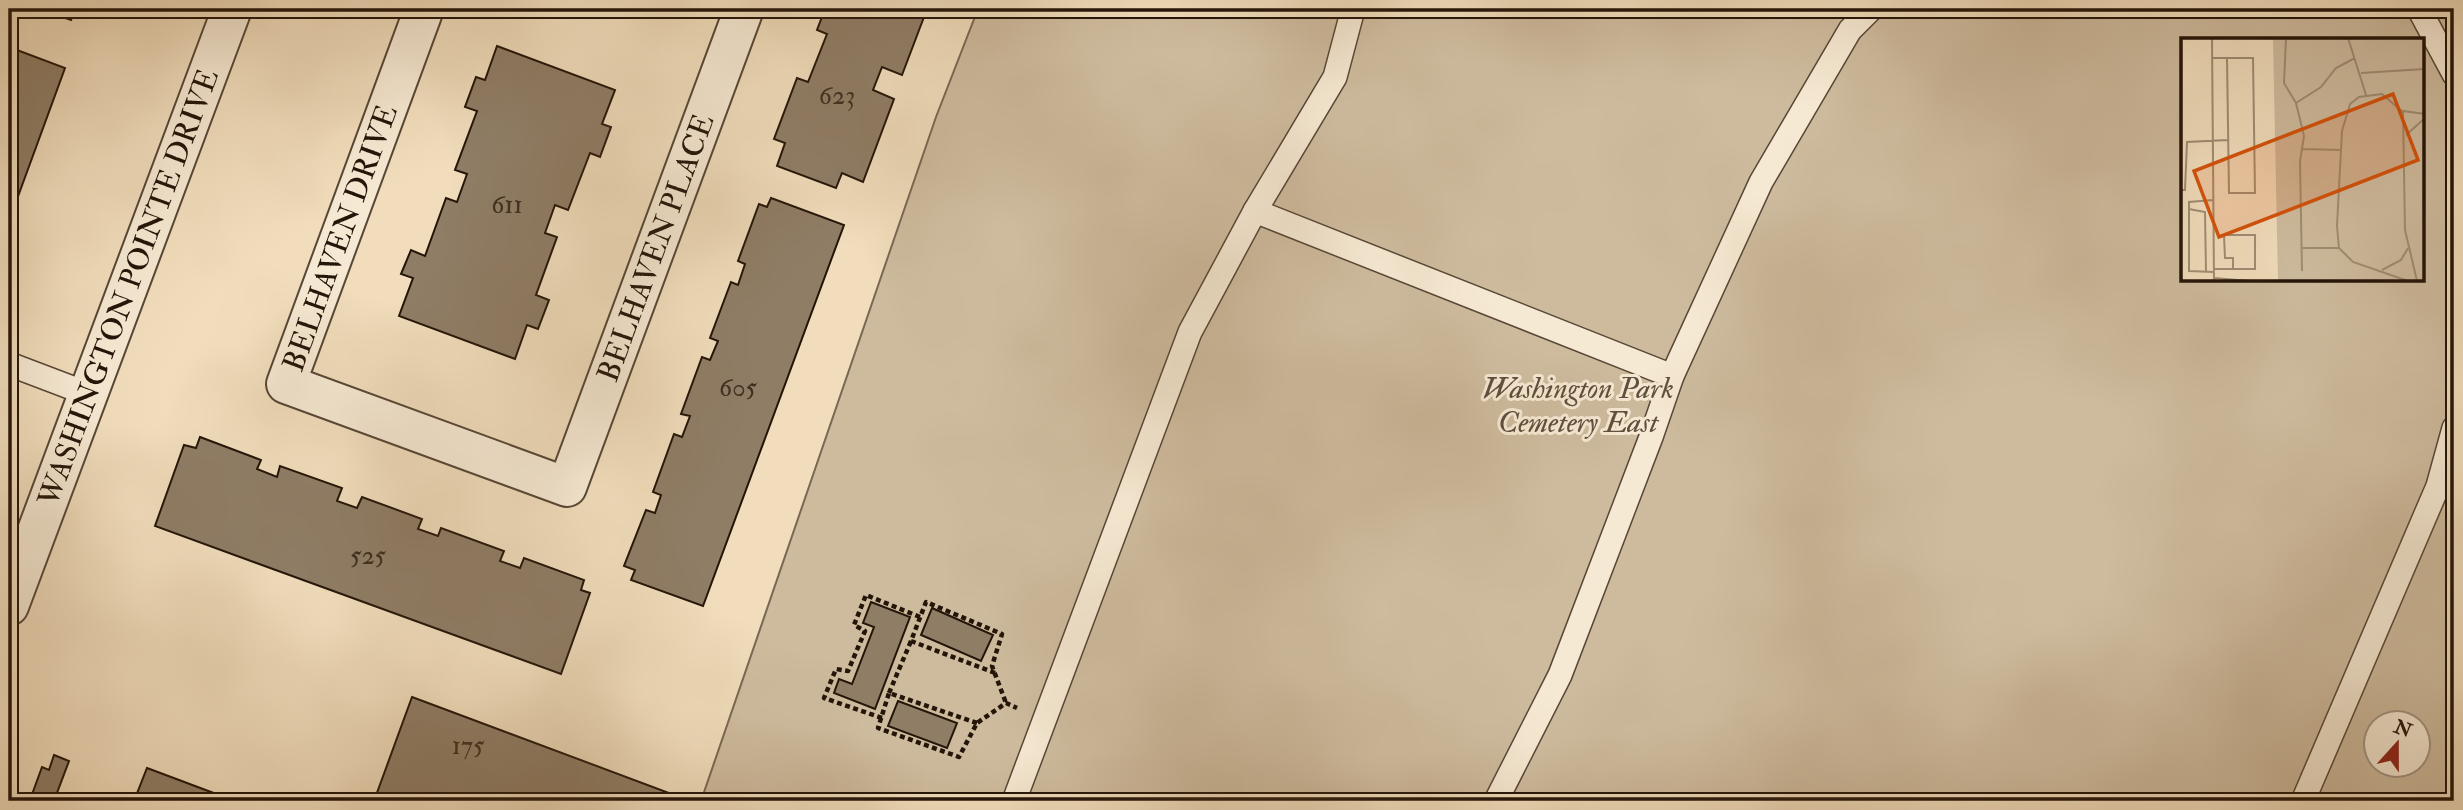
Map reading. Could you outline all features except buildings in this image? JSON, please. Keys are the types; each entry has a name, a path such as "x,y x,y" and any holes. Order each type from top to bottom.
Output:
{"street":[{"name":"WASHINGTON POINTE DRIVE","path":"9,606 232,9"},
{"name":"BELHAVEN DRIVE","path":"424,9 286,384 566,487"},
{"name":"BELHAVEN PLACE","path":"566,487 744,9"}],"lane":[{"path":"1014,801 1190,331 1255,211 1335,77 1353,9"},
{"path":"1496,801 1560,675 1672,376 1761,182 1850,30 1871,9"},
{"path":"2419,9 2454,74"},
{"path":"1255,211 1672,376"},
{"path":"9,364 88,394"},
{"path":"2303,801 2446,483 2454,428"}],"path":[{"path":"881,718 824,698 836,669 848,671 861,641 865,631 855,625 866,595 920,617"},
{"path":"926,602 1002,634 992,666 1006,704 976,723 959,757 878,728 889,693 926,602"},
{"path":"911,641 995,673"},
{"path":"889,693 976,723"},
{"path":"1006,704 1044,718"}],"green space":[{"name":"Washington Park Cemetery East","path":"978,9 2454,9 2454,801 701,801 936,117"}]}
